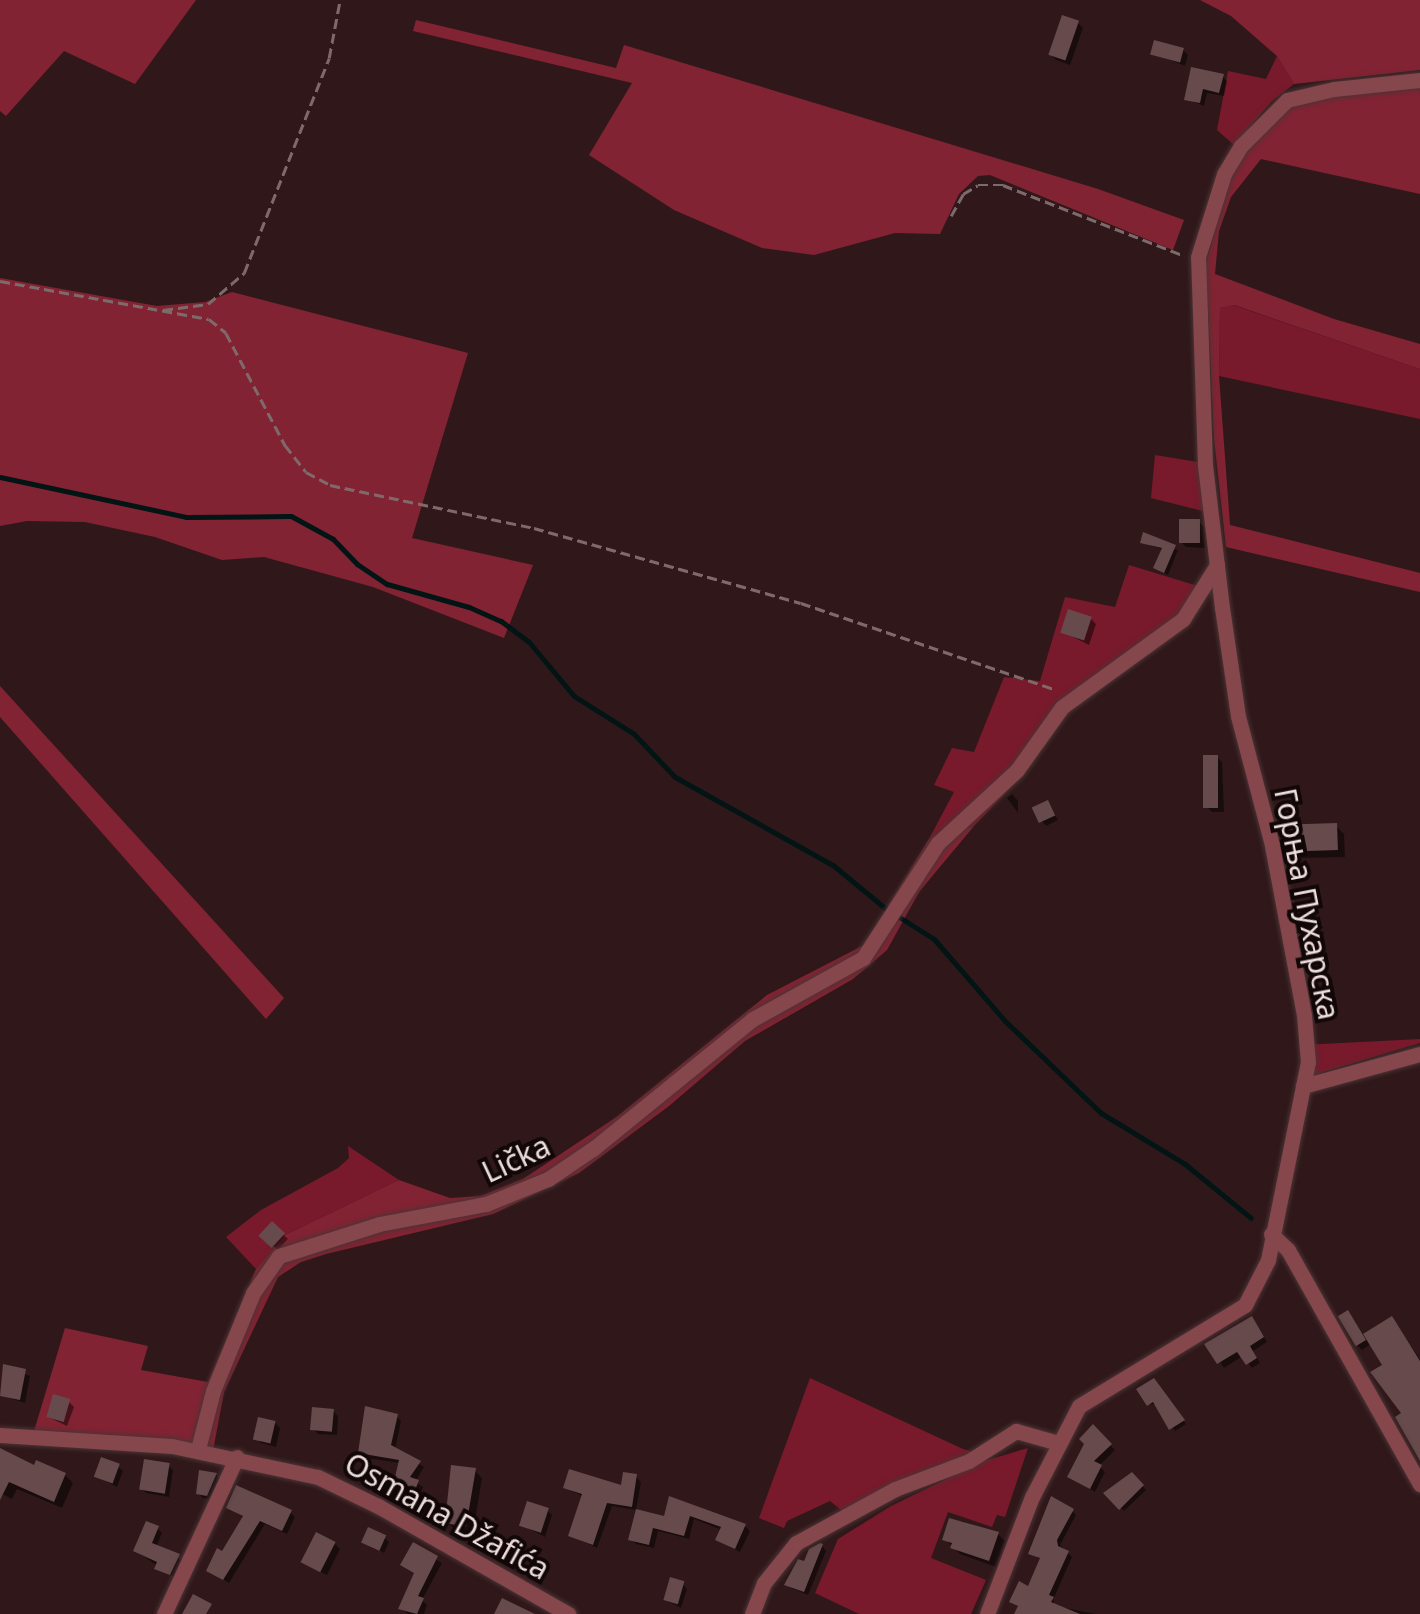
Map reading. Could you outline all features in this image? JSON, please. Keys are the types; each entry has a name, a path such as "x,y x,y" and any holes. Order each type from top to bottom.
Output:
{"street":[{"name":"Горња Пухарска","path":"987,1614 1058,1443 1079,1406 1245,1305 1268,1260 1308,1062 1304,1014 1272,845 1238,716 1216,566 1200,380 1198,257 1224,174 1240,146 1288,100 1324,90 1420,80"},
{"path":"1078,696 1170,632 1194,604 1216,566"},
{"name":"Lička","path":"198,1449 213,1391 253,1292 279,1256 379,1224 486,1204 548,1178 594,1148 753,1019 863,958 938,843 1016,770 1062,708 1078,696"},
{"path":"1303,1086 1420,1054"},
{"path":"1271,1234 1288,1250 1420,1484"},
{"path":"752,1614 764,1583 796,1543 895,1489 969,1461 1016,1431 1028,1431 1058,1443"},
{"name":"Osmana Džafića","path":"0,1435 198,1449 318,1477 568,1614"},
{"path":"164,1614 237,1457"}],"path":[{"path":"157,310 208,304 244,273 330,58 340,0"},
{"path":"951,216 964,194 978,185 1004,186 1167,251 1198,257"},
{"path":"0,281 209,319 226,333 284,445 306,472 330,485 534,528 801,603 1078,696"}],"shaded area":[{"path":"0,0 196,0 135,84 64,51 6,116 0,111"},
{"path":"1200,0 1420,0 1420,70 1294,84 1277,56 1231,16"},
{"path":"416,20 616,68 624,45 1098,189 1184,220 1173,250 990,175 978,176 959,194 940,234 895,233 814,255 762,248 674,210 589,155 632,83 413,31"},
{"path":"1277,56 1294,84 1272,101 1234,145 1217,130 1228,71 1266,79"},
{"path":"1420,86 1420,194 1261,159 1231,197 1219,231 1215,274 1334,319 1420,344 1420,369 1234,305 1220,308 1219,376 1230,525 1420,573 1420,592 1226,547 1214,439 1206,263 1227,186 1245,154 1282,111 1320,96"},
{"path":"0,278 157,306 205,302 232,292 468,353 412,538 533,565 504,638 373,587 264,557 222,560 155,537 85,522 27,521 0,526"},
{"path":"1233,305 1420,369 1420,419 1219,376 1220,308"},
{"path":"1155,455 1198,462 1203,511 1151,498"},
{"path":"1129,565 1211,590 1186,625 1063,715 1027,770 974,826 929,839 954,792 934,785 952,748 974,752 1004,677 1040,681 1065,597 1115,607"},
{"path":"0,686 284,998 266,1019 0,717"},
{"path":"974,826 919,892 887,950 853,979 745,1041 669,1106 579,1173 493,1214 326,1254 301,1262 278,1277 224,1392 212,1456 34,1431 65,1328 148,1346 141,1370 208,1382 256,1269 285,1235 399,1180 450,1198 481,1196 523,1179 618,1116 767,995 864,945 929,839"},
{"path":"1420,1039 1420,1043 1310,1076 1302,1045"},
{"path":"348,1146 399,1180 285,1235 256,1269 226,1237 261,1210 338,1168 349,1158"},
{"path":"810,1378 973,1452 847,1515 830,1501 787,1521 784,1528 759,1518"},
{"path":"1028,1448 1005,1517 997,1515 992,1527 948,1512 931,1558 986,1580 971,1614 859,1614 815,1593 838,1539 891,1506 984,1461"}],"building":[{"path":"1062,15 1079,21 1065,61 1048,55"},
{"path":"1154,40 1184,48 1180,63 1150,54"},
{"path":"1191,67 1224,74 1219,93 1203,89 1200,103 1184,100"},
{"path":"1179,519 1200,519 1200,543 1179,543"},
{"path":"1143,532 1176,545 1164,573 1153,568 1162,548 1140,543"},
{"path":"1068,609 1092,617 1084,641 1060,633"},
{"path":"1203,755 1218,755 1218,808 1203,808"},
{"path":"1048,800 1055,815 1039,823 1032,808"},
{"path":"1337,823 1338,850 1292,852 1291,825"},
{"path":"272,1221 285,1233 272,1248 258,1236"},
{"path":"1348,1310 1366,1340 1356,1346 1338,1316"},
{"path":"1252,1316 1264,1337 1250,1346 1257,1358 1246,1365 1237,1352 1217,1364 1204,1344"},
{"path":"1392,1316 1420,1361 1420,1461 1395,1417 1401,1413 1370,1372 1382,1365 1363,1334"},
{"path":"3,1364 26,1369 20,1400 0,1396"},
{"path":"1154,1378 1185,1420 1169,1430 1153,1402 1147,1406 1136,1389"},
{"path":"53,1394 70,1399 64,1422 46,1417"},
{"path":"365,1406 398,1414 391,1445 421,1461 410,1477 419,1480 412,1498 392,1490 399,1460 358,1453"},
{"path":"312,1407 334,1409 332,1432 310,1430"},
{"path":"258,1417 276,1421 270,1443 253,1439"},
{"path":"1093,1424 1112,1444 1094,1461 1102,1465 1090,1489 1067,1477 1084,1444 1079,1439"},
{"path":"0,1448 34,1465 36,1460 66,1473 54,1502 9,1482 0,1500"},
{"path":"101,1457 120,1464 113,1484 94,1477"},
{"path":"144,1459 170,1463 165,1494 139,1490"},
{"path":"451,1465 476,1468 466,1527 445,1523"},
{"path":"569,1469 621,1485 623,1472 637,1474 632,1507 607,1503 593,1545 568,1536 582,1494 563,1488"},
{"path":"199,1470 217,1473 207,1496 196,1494"},
{"path":"1132,1472 1144,1485 1119,1510 1103,1493"},
{"path":"236,1485 292,1510 282,1531 260,1521 223,1580 206,1571 217,1548 222,1551 243,1516 226,1508"},
{"path":"669,1496 746,1524 735,1549 715,1540 721,1527 690,1516 684,1536 653,1528 649,1545 628,1540 636,1509 664,1516"},
{"path":"1051,1496 1074,1509 1057,1540 1058,1546 1069,1551 1049,1595 1054,1597 1051,1602 1080,1614 1014,1614 1018,1606 1009,1602 1019,1581 1028,1586 1040,1558 1028,1554"},
{"path":"527,1501 549,1508 541,1533 519,1526"},
{"path":"949,1518 999,1532 989,1561 950,1548 952,1543 942,1540"},
{"path":"146,1521 159,1526 152,1543 180,1554 170,1575 154,1569 157,1562 133,1551"},
{"path":"368,1527 386,1535 379,1551 361,1543"},
{"path":"316,1532 336,1542 320,1572 301,1562"},
{"path":"413,1542 438,1556 418,1596 424,1598 417,1614 398,1609 414,1573 400,1565"},
{"path":"823,1544 804,1592 784,1585 798,1559 804,1561 809,1549"},
{"path":"670,1577 684,1581 678,1604 663,1600"},
{"path":"193,1594 212,1604 206,1614 182,1614"},
{"path":"502,1598 535,1614 494,1614"}],"waterway":[{"path":"0,477 186,517 291,516 333,539 357,564 387,584 469,607 501,621 529,642 574,696 634,734 675,777 834,866 885,908 934,939 1005,1021 1101,1113 1185,1164 1251,1218"}]}
